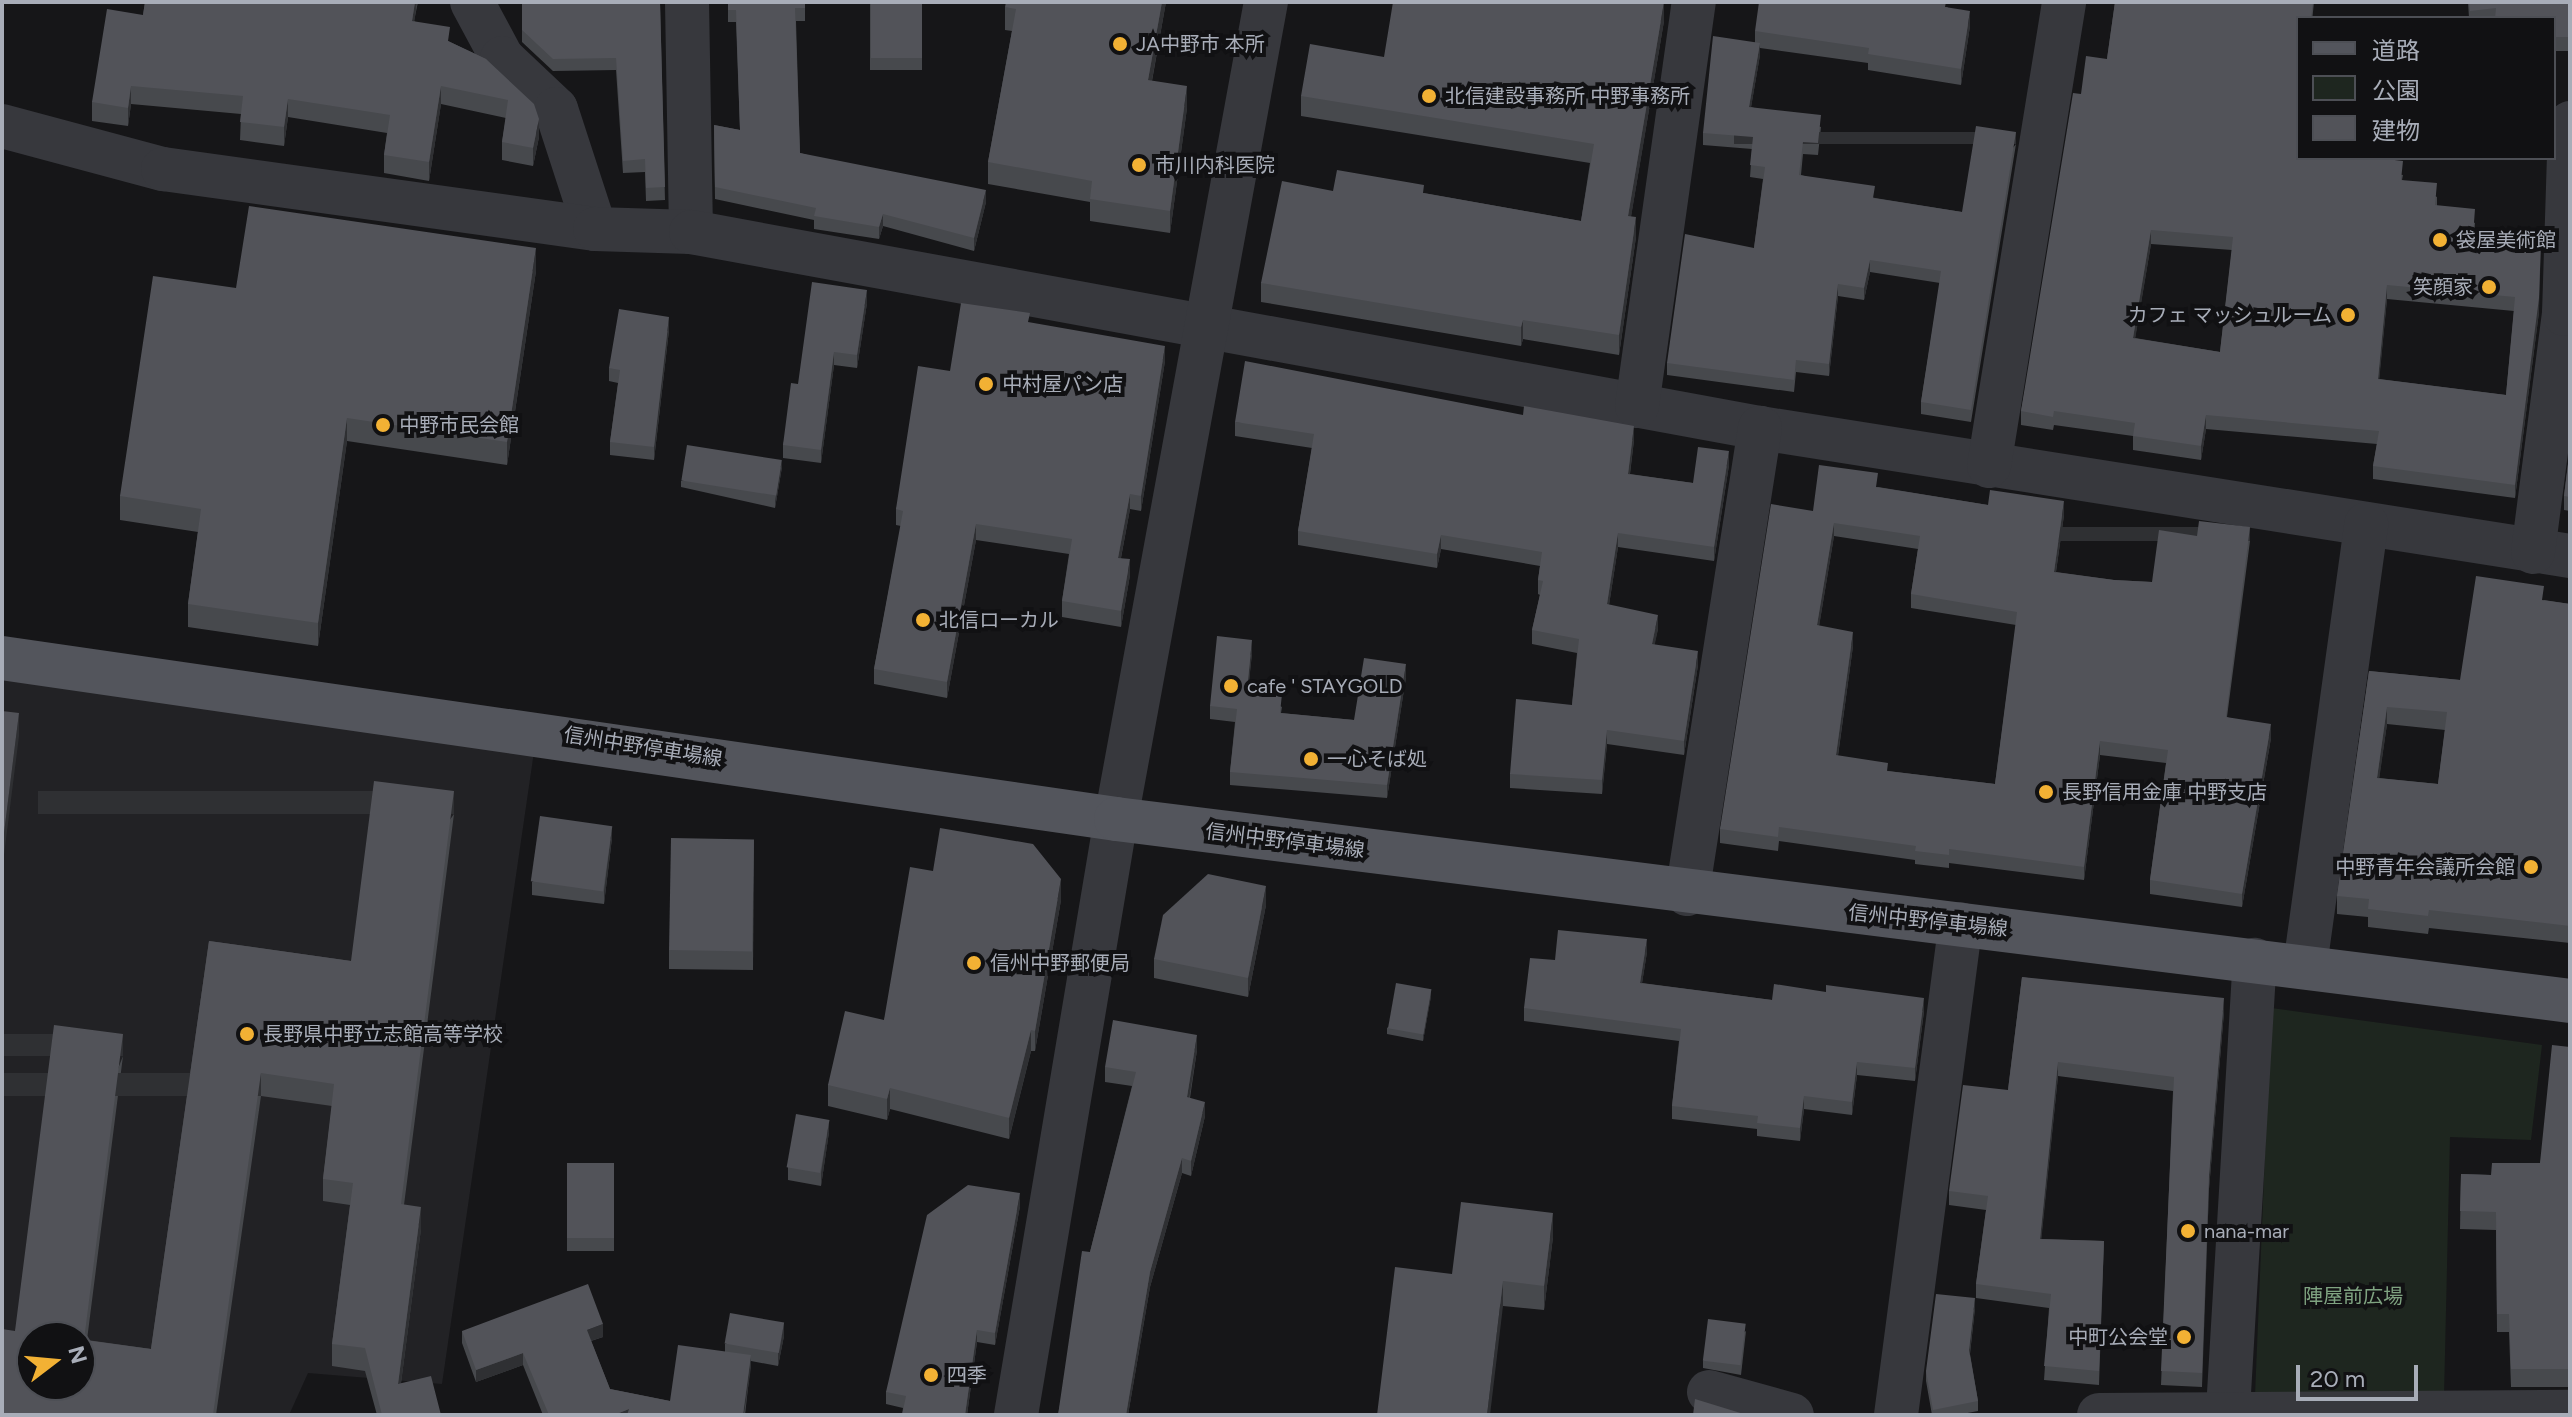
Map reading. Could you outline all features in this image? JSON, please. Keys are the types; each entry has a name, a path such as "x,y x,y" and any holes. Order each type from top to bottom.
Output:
{"main road":[{"name":"信州中野停車場線","path":"2,658 1116,819 1687,894 1961,924 2570,1001"}],"street":[{"path":"472,2 502,58 556,109 595,229"},
{"path":"687,2 691,232"},
{"path":"1016,1415 1116,819 1266,2"},
{"path":"1637,406 1694,2"},
{"path":"1989,466 2064,2"},
{"path":"2,126 163,169 595,229 691,232 1208,323 1760,428 2552,554 2570,123"},
{"path":"1687,894 1760,428"},
{"path":"2305,966 2366,524"},
{"path":"1896,1415 1961,924"},
{"path":"2228,1410 2255,960"},
{"path":"1709,1392 1792,1415"},
{"path":"2099,1415 2228,1410 2300,1414 2570,1412"}],"shaded area":[{"name":"長野県中野立志館高等学校","path":"2,658 537,731 442,1384 308,1373 289,1415 2,1415"}],"green space":[{"name":"陣屋前広場","path":"2271,1008 2542,1045 2531,1140 2450,1137 2444,1397 2255,1396"}],"building":[{"path":"145,2 415,2 412,21 450,27 448,41 486,59 534,104 539,119 533,148 502,142 508,100 441,86 429,162 384,155 390,115 288,99 284,127 240,122 243,96 131,86 128,108 92,102 107,9 143,15"},
{"path":"522,2 660,2 665,187 646,188 645,159 623,161 616,58 553,59 522,30"},
{"path":"728,2 805,2 805,8 795,8 800,153 986,190 974,238 883,214 879,227 814,216 816,208 715,187 714,125 740,130 736,10 728,10"},
{"path":"871,2 922,2 922,58 871,58"},
{"path":"1006,2 1162,2 1148,80 1187,86 1170,211 1090,199 1092,181 988,162 1016,9 1005,7"},
{"path":"1393,2 1664,2 1628,216 1636,217 1619,335 1523,320 1521,327 1261,283 1282,181 1333,191 1337,170 1424,185 1423,193 1581,221 1594,144 1301,96 1310,44 1384,57"},
{"path":"1759,2 1946,2 1945,7 1970,11 1961,69 1868,54 1869,48 1755,31"},
{"path":"2115,2 2313,2 2311,16 2296,16 2296,160 2403,161 2401,180 2437,183 2435,205 2475,209 2473,236 2541,241 2539,298 2515,485 2373,466 2379,431 2206,415 2201,446 2133,436 2135,423 2054,411 2053,417 2021,411 2073,93 2081,94 2086,56 2107,59","holes":["2151,230 2233,237 2220,352 2133,338","2387,285 2515,297 2506,395 2378,379"]},
{"path":"2469,2 2570,2 2570,37 2556,37 2556,16 2495,16 2496,8 2470,11"},
{"path":"1713,36 1760,43 1749,107 1821,115 1818,143 1803,142 1799,175 1875,186 1873,198 1962,212 1976,126 2016,132 1971,410 1921,402 1941,271 1870,260 1864,288 1838,284 1829,364 1796,360 1794,380 1667,363 1685,234 1754,248 1765,167 1750,165 1753,137 1703,133"},
{"name":"中野市民会館","path":"249,206 536,248 507,442 347,418 318,623 188,604 201,509 120,496 153,276 236,288"},
{"path":"812,282 867,290 857,355 834,352 821,450 783,445 791,383 798,384"},
{"path":"961,303 1030,313 1028,322 1165,346 1141,496 1130,494 1118,558 1130,559 1121,611 1062,601 1072,539 976,524 947,682 874,669 903,511 896,509 918,366 950,371"},
{"path":"619,309 669,317 654,447 610,442 620,370 609,368"},
{"path":"1245,361 1523,415 1524,406 1634,426 1628,474 1693,483 1698,447 1729,451 1714,547 1618,533 1607,604 1658,615 1652,644 1698,651 1684,741 1607,730 1602,780 1510,774 1516,699 1572,705 1579,639 1532,630 1543,581 1538,580 1542,552 1441,535 1437,554 1298,531 1314,434 1235,422"},
{"path":"687,445 782,460 776,496 681,481"},
{"path":"2570,448 2570,497 2564,496"},
{"path":"1819,465 1878,473 1876,487 1988,505 1990,490 2064,501 2054,572 2152,582 2159,530 2197,536 2199,521 2250,527 2226,717 2271,724 2242,894 2150,880 2168,750 2100,741 2084,867 1949,849 1949,855 1915,851 1916,846 1779,827 1778,837 1720,829 1771,504 1813,511","holes":["1834,523 1920,536 1911,594 2017,612 1995,784 1887,771 1888,763 1836,755 1853,632 1817,625"]},
{"path":"2476,576 2544,586 2542,600 2570,604 2570,926 2429,910 2428,916 2368,909 2369,899 2337,896 2369,671 2460,680","holes":["2387,707 2447,712 2438,784 2377,778"]},
{"path":"1217,636 1252,640 1247,690 1282,694 1280,713 1354,720 1364,658 1406,664 1387,785 1230,772 1237,709 1210,706"},
{"path":"2,711 19,713 2,849"},
{"path":"374,781 454,791 401,1204 421,1207 398,1384 431,1376 441,1415 382,1415 365,1348 332,1344 353,1183 323,1179 334,1084 261,1073 213,1415 2,1415 2,1329 15,1331 16,1323 16,1401 96,1401 96,1342 151,1349 209,941 351,961"},
{"path":"540,816 612,826 603,892 531,881"},
{"name":"信州中野郵便局","path":"940,828 1033,844 1061,879 1035,1031 1031,1030 1009,1118 890,1088 887,1099 828,1085 845,1011 884,1020 910,867 933,871"},
{"path":"671,838 754,839 752,951 669,950"},
{"path":"1208,874 1266,886 1248,978 1154,959 1163,915"},
{"path":"1558,930 1647,939 1640,983 1772,1000 1774,984 1826,992 1826,985 1924,998 1915,1068 1857,1062 1852,1102 1804,1096 1800,1128 1757,1123 1758,1116 1672,1106 1681,1029 1524,1008 1530,958 1555,960"},
{"path":"2022,977 2224,998 2209,1175 2202,1373 2161,1371 2174,1077 2058,1062 2040,1239 2104,1241 2099,1371 2044,1366 2051,1294 1976,1284 1988,1196 1949,1191 1963,1085 2008,1090"},
{"path":"1396,983 1431,989 1423,1035 1388,1028"},
{"path":"1113,1020 1197,1035 1187,1097 1205,1102 1191,1161 1182,1158 1150,1272 1126,1415 1058,1415 1082,1251 1090,1252 1136,1072 1105,1067"},
{"path":"54,1025 123,1034 86,1321 16,1321"},
{"path":"2552,1045 2570,1047 2570,1369 2511,1369 2509,1314 2497,1314 2496,1212 2460,1211 2461,1174 2491,1175 2492,1163 2540,1163"},
{"path":"796,1114 829,1120 820,1173 787,1167"},
{"path":"567,1163 614,1163 614,1238 567,1238"},
{"path":"968,1185 1020,1193 995,1333 977,1330 965,1415 902,1415 906,1396 886,1392 927,1215"},
{"path":"1461,1202 1553,1213 1544,1286 1503,1281 1487,1415 1377,1415 1395,1267 1452,1274"},
{"path":"588,1284 603,1324 587,1330 610,1389 670,1401 678,1345 751,1355 745,1415 627,1415 629,1409 614,1415 549,1415 523,1353 476,1370 462,1331"},
{"path":"1936,1294 1975,1298 1969,1350 1978,1401 1933,1410 1926,1371"},
{"path":"730,1313 784,1323 779,1353 725,1344"},
{"path":"1708,1319 1746,1324 1741,1365 1703,1361"},
{"path":"1695,1399 1747,1415 1693,1415"}],"place":[{"name":"JA中野市 本所","path":"1120,44"},
{"name":"北信建設事務所 中野事務所","path":"1429,96"},
{"name":"市川内科医院","path":"1139,165"},
{"name":"袋屋美術館","path":"2440,240"},
{"name":"笑顔家","path":"2489,287"},
{"name":"カフェ マッシュルーム","path":"2348,315"},
{"name":"中村屋パン店","path":"986,384"},
{"name":"中野市民会館","path":"383,425"},
{"name":"北信ローカル","path":"923,620"},
{"name":"cafe ' STAYGOLD","path":"1231,686"},
{"name":"一心そば処","path":"1311,759"},
{"name":"長野信用金庫 中野支店","path":"2046,792"},
{"name":"中野青年会議所会館","path":"2531,867"},
{"name":"信州中野郵便局","path":"974,963"},
{"name":"長野県中野立志館高等学校","path":"247,1034"},
{"name":"nana-mar","path":"2188,1231"},
{"name":"中町公会堂","path":"2184,1337"},
{"name":"四季","path":"931,1375"}]}
